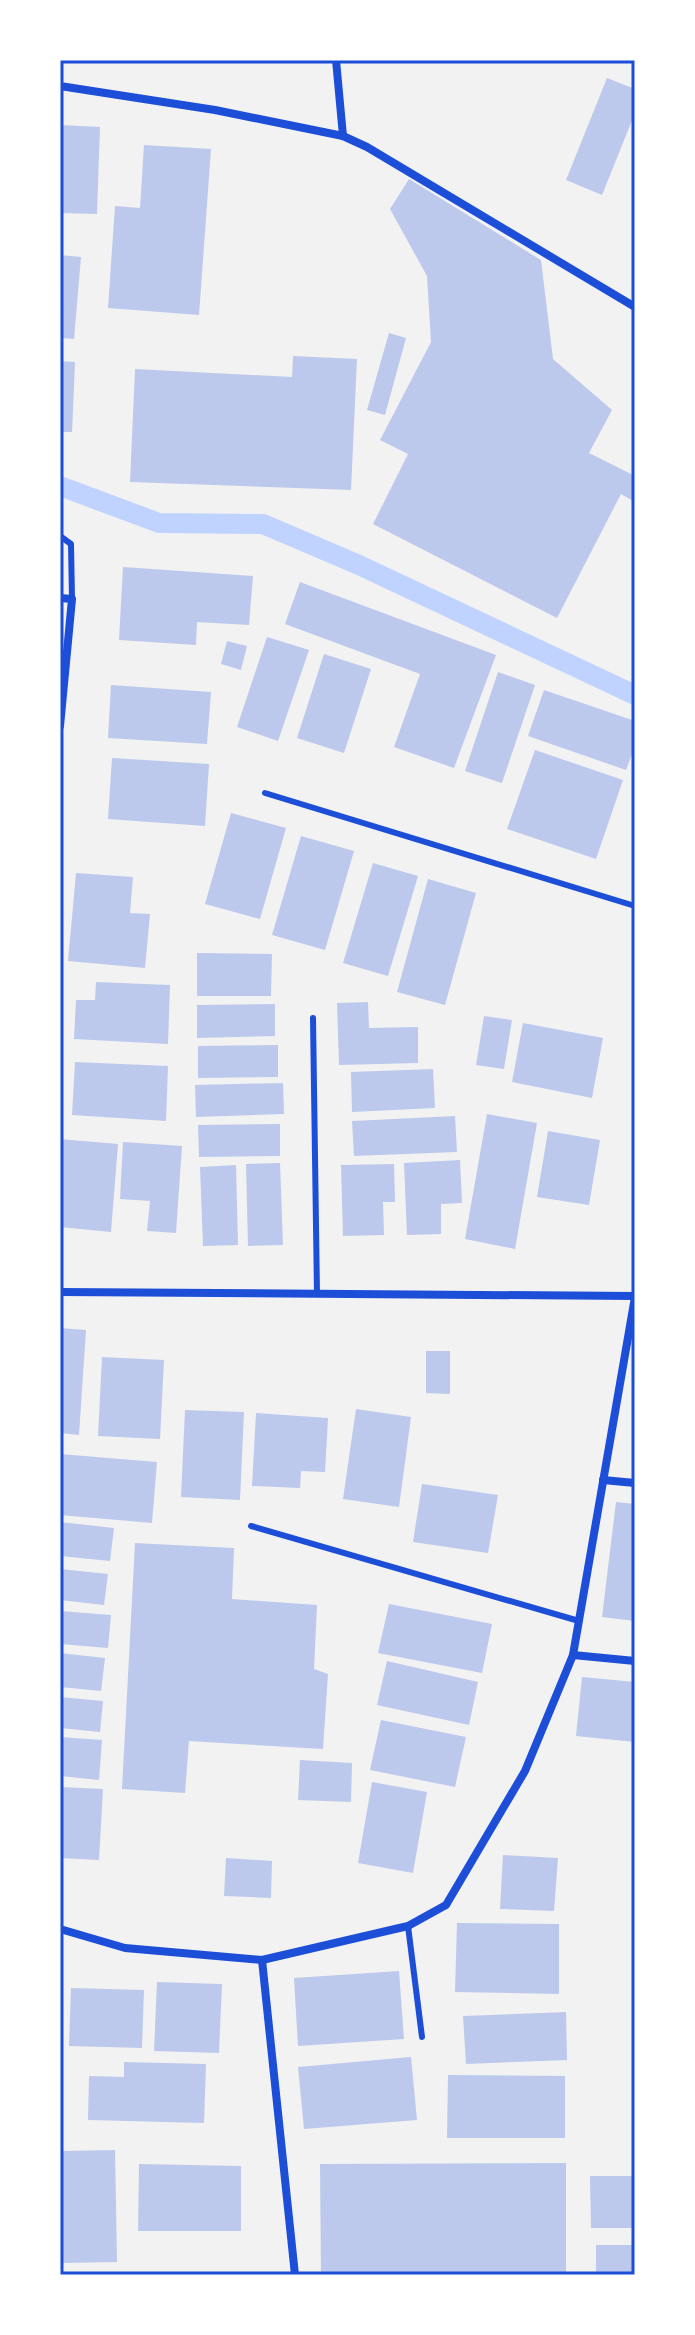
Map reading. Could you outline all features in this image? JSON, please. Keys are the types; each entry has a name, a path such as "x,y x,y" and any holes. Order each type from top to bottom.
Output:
{"street":[{"path":"336,60 343,136"},
{"path":"60,86 215,110 343,136 367,147 635,307"},
{"path":"60,598 72,599 60,726"},
{"path":"60,1292 635,1296 573,1655 525,1771 446,1905 408,1926 262,1960 125,1948 60,1929"},
{"path":"603,1480 635,1483"},
{"path":"573,1655 635,1661"},
{"path":"262,1960 295,2275"}],"lane":[{"path":"60,536 71,544 72,599"},
{"path":"265,793 635,906"},
{"path":"313,1018 317,1294"},
{"path":"251,1526 579,1621"},
{"path":"408,1926 422,2037"}],"building":[{"path":"607,78 635,89 635,113 602,195 566,180"},
{"path":"60,125 100,127 97,214 60,213"},
{"path":"144,145 211,149 199,315 108,308 115,206 140,208"},
{"path":"409,179 541,260 553,359 612,410 589,453 635,476 635,502 621,494 557,618 373,524 408,454 380,440 431,342 427,276 390,209"},
{"path":"60,255 81,257 74,339 60,338"},
{"path":"389,333 406,338 385,415 367,410"},
{"path":"293,356 357,359 351,490 130,482 135,369 292,377"},
{"path":"60,361 75,362 72,432 60,432"},
{"path":"123,567 253,576 249,625 197,622 196,645 119,640"},
{"path":"300,582 496,655 454,768 394,747 420,674 285,624"},
{"path":"267,637 309,650 278,741 237,727"},
{"path":"227,641 247,646 241,670 221,664"},
{"path":"324,654 371,669 344,753 297,738"},
{"path":"498,672 535,685 502,783 465,771"},
{"path":"111,685 211,692 207,744 108,738"},
{"path":"544,690 635,721 635,746 626,770 528,736"},
{"path":"535,750 623,780 596,859 507,829"},
{"path":"112,758 209,764 205,826 108,819"},
{"path":"231,813 286,828 260,919 205,904"},
{"path":"301,836 354,851 325,950 272,935"},
{"path":"373,863 418,876 388,976 343,963"},
{"path":"76,873 133,877 130,913 150,914 145,968 68,961"},
{"path":"428,879 476,893 445,1005 397,992"},
{"path":"197,953 272,954 271,996 197,996"},
{"path":"96,982 170,985 168,1044 74,1039 76,1000 95,1000"},
{"path":"368,1002 369,1028 418,1027 418,1063 339,1065 337,1003"},
{"path":"275,1004 275,1036 197,1038 197,1005"},
{"path":"484,1016 512,1020 504,1069 476,1065"},
{"path":"523,1023 603,1038 592,1098 512,1082"},
{"path":"278,1045 278,1077 198,1078 198,1046"},
{"path":"75,1062 168,1066 166,1121 72,1115"},
{"path":"433,1069 435,1108 352,1112 351,1072"},
{"path":"283,1083 284,1114 196,1117 195,1085"},
{"path":"487,1114 537,1123 515,1249 465,1239"},
{"path":"455,1116 457,1152 354,1156 352,1121"},
{"path":"280,1124 280,1156 199,1157 198,1125"},
{"path":"548,1131 600,1140 589,1205 537,1197"},
{"path":"60,1139 118,1144 111,1232 60,1227"},
{"path":"123,1142 182,1146 176,1233 147,1231 150,1201 120,1199"},
{"path":"460,1160 462,1203 441,1204 441,1234 407,1235 404,1163"},
{"path":"280,1163 283,1245 248,1246 246,1164"},
{"path":"394,1164 395,1202 383,1202 384,1235 343,1236 341,1165"},
{"path":"236,1165 238,1245 203,1246 200,1167"},
{"path":"60,1328 86,1330 79,1435 60,1433"},
{"path":"426,1351 450,1351 450,1394 426,1393"},
{"path":"102,1357 164,1360 160,1439 98,1436"},
{"path":"356,1409 411,1417 399,1507 343,1499"},
{"path":"185,1410 244,1412 240,1500 181,1497"},
{"path":"256,1413 328,1418 325,1472 301,1471 300,1488 252,1486"},
{"path":"60,1454 157,1462 152,1523 60,1515"},
{"path":"422,1484 498,1495 488,1553 413,1542"},
{"path":"616,1502 635,1504 635,1621 602,1617"},
{"path":"60,1522 114,1528 110,1561 60,1556"},
{"path":"135,1543 234,1548 232,1599 317,1605 314,1669 328,1674 323,1749 189,1741 185,1793 122,1789"},
{"path":"60,1569 108,1574 104,1605 60,1600"},
{"path":"389,1604 492,1624 482,1673 378,1653"},
{"path":"60,1611 111,1615 108,1648 60,1644"},
{"path":"60,1653 105,1658 101,1691 60,1687"},
{"path":"387,1661 478,1682 469,1725 377,1705"},
{"path":"582,1677 635,1682 635,1742 576,1736"},
{"path":"60,1697 103,1701 100,1732 60,1728"},
{"path":"381,1720 466,1737 455,1787 370,1770"},
{"path":"60,1737 102,1740 99,1780 60,1776"},
{"path":"300,1760 352,1763 351,1802 298,1800"},
{"path":"372,1782 427,1792 413,1873 358,1863"},
{"path":"60,1787 103,1789 99,1860 60,1858"},
{"path":"503,1855 558,1858 554,1911 500,1909"},
{"path":"226,1858 272,1861 271,1898 224,1896"},
{"path":"457,1923 559,1924 559,1994 455,1992"},
{"path":"399,1971 404,2039 298,2046 294,1978"},
{"path":"157,1982 222,1984 219,2053 154,2051"},
{"path":"71,1988 144,1990 142,2048 69,2046"},
{"path":"566,2012 567,2060 466,2064 463,2016"},
{"path":"411,2057 417,2120 304,2129 298,2067"},
{"path":"124,2062 206,2064 204,2123 88,2120 89,2076 124,2077"},
{"path":"448,2075 565,2076 565,2138 447,2138"},
{"path":"115,2150 117,2262 63,2263 61,2151"},
{"path":"566,2163 566,2275 321,2275 320,2164"},
{"path":"139,2164 241,2166 241,2231 138,2231"},
{"path":"590,2176 635,2176 635,2228 591,2228"},
{"path":"596,2245 635,2245 635,2275 596,2275"}],"waterway":[{"path":"60,486 159,523 263,524 359,565 635,695"}]}
